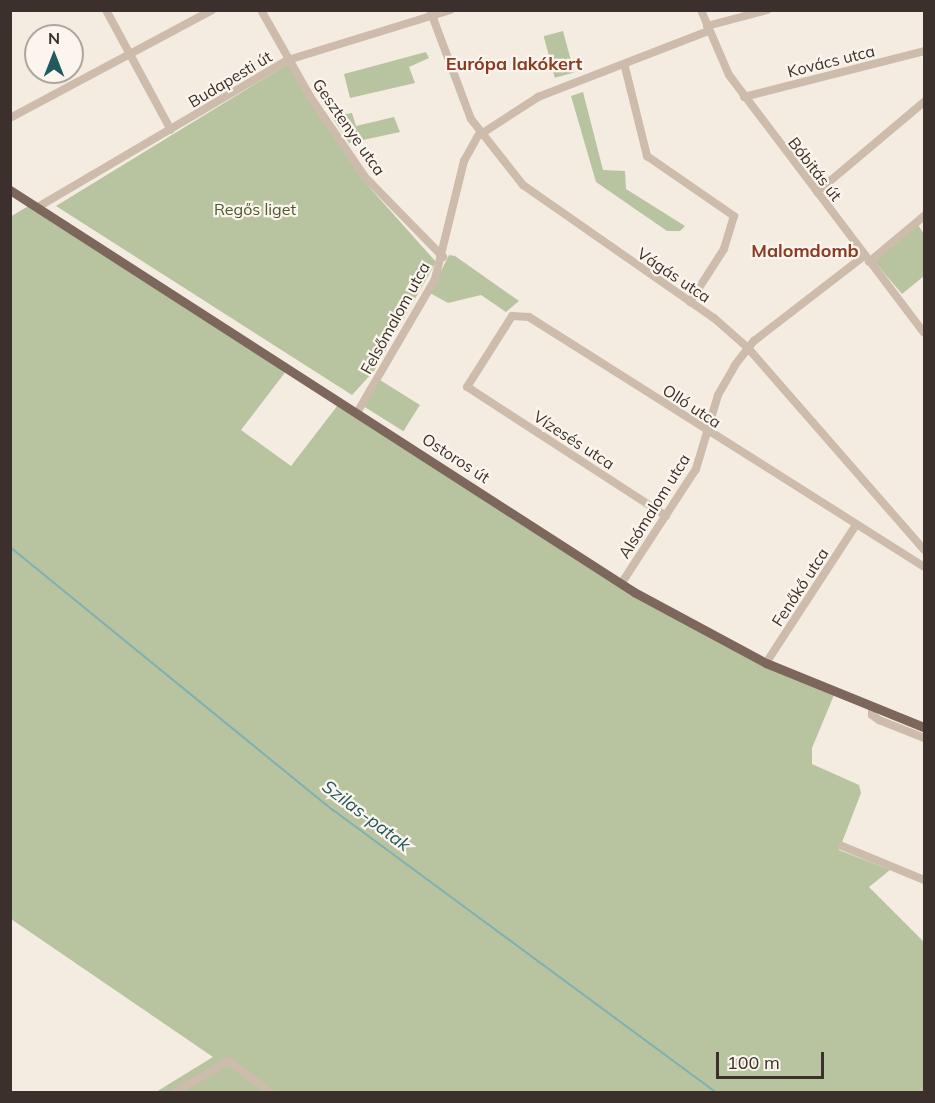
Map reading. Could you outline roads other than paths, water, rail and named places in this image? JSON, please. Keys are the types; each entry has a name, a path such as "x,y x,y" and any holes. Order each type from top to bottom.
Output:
{"main road":[{"name":"Ostoros út","path":"10,190 358,411 621,584 766,663 924,727"}],"street":[{"path":"106,10 171,130"},
{"path":"10,118 212,10"},
{"name":"Gesztenye utca","path":"261,10 288,60 365,177 442,257"},
{"name":"Budapesti út","path":"38,207 288,60 431,13 451,10"},
{"name":"Bóbitás út","path":"701,10 744,97 924,333"},
{"name":"Felsőmalom utca","path":"358,411 427,295 442,257 464,161 483,135 538,97 625,67 708,28 767,10"},
{"name":"Vágás utca","path":"431,13 459,93 483,135 523,185 550,208 690,302 748,348 924,553 922,565 856,525"},
{"name":"Kovács utca","path":"744,97 924,51"},
{"path":"625,67 647,156 734,216 724,249 690,302"},
{"path":"817,192 924,102"},
{"name":"Alsómalom utca","path":"621,584 696,469 718,395 748,348 924,216"},
{"name":"Vízesés utca","path":"513,316 467,387 666,516"},
{"name":"Olló utca","path":"513,316 529,317 856,525"},
{"name":"Fenőkő utca","path":"766,663 856,525"},
{"name":"Ostoros út","path":"872,706 872,715 879,720 924,738"},
{"path":"913,722 924,718"},
{"path":"842,846 924,880"},
{"path":"176,1092 228,1060 270,1092"}],"waterway":[{"name":"Szilas-patak","path":"10,547 333,810 716,1092"}],"district":[{"name":"Európa lakókert","path":"514,64"},
{"name":"Malomdomb","path":"805,251"}],"park label":[{"name":"Regős liget","path":"255,209"}]}
